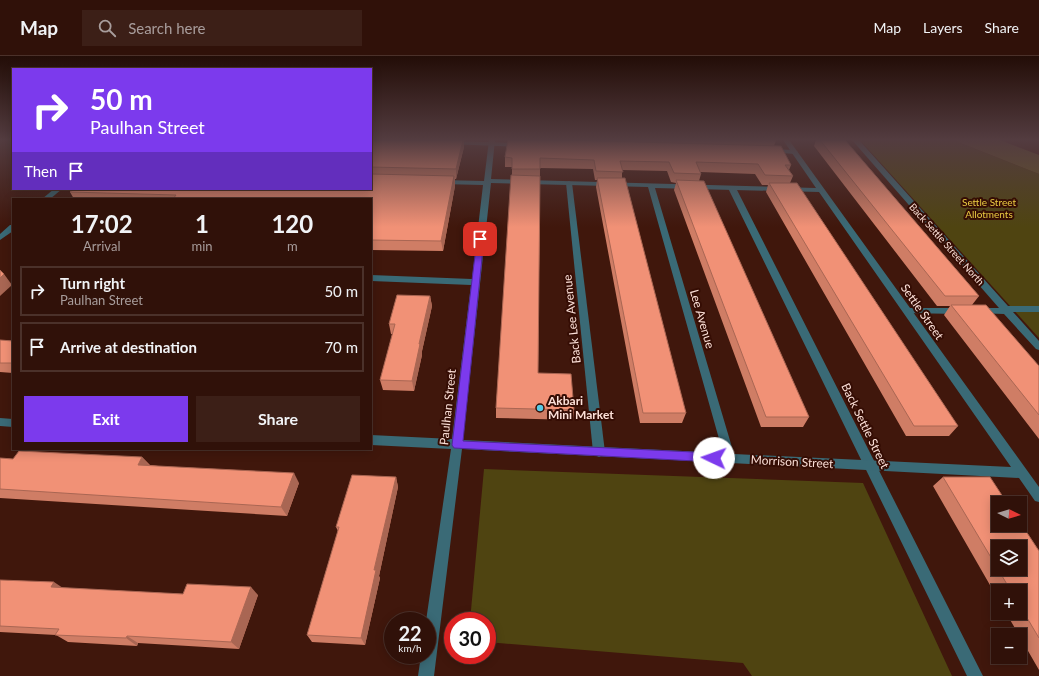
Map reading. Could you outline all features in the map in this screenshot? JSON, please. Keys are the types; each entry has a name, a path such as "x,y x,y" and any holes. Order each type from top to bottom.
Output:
{"street":[{"name":"Paulhan Street","path":"426,676 457,445 489,169"},
{"name":"Settle Street","path":"806,169 1022,473 1037,491"},
{"name":"Back Settle Street North","path":"881,169 1039,347"},
{"path":"433,182 569,183 821,190"},
{"name":"Back Lee Avenue","path":"569,183 599,452"},
{"name":"Lee Avenue","path":"650,185 730,459"},
{"name":"Back Settle Street","path":"732,188 975,676"},
{"path":"47,198 57,190"},
{"path":"0,238 12,228"},
{"path":"372,278 475,282"},
{"path":"908,312 1039,309"},
{"path":"0,422 12,423"},
{"name":"Morrison Street","path":"372,440 1022,473"}],"green space":[{"name":"Settle Street Allotments","path":"886,169 1026,169 1039,174 1039,338"},
{"path":"484,469 863,483 952,676 752,676 743,663 496,643 496,612 471,612"}],"shaded area":[{"path":"1026,169 1039,169 1039,174"}],"building":[{"path":"596,169 622,169 623,172 596,171"},
{"path":"672,169 699,169 701,174 674,173"},
{"path":"761,169 788,169 793,176 765,175"},
{"path":"843,169 870,169 979,296 945,296"},
{"path":"372,174 454,176 441,241 372,240 372,198 174,198 176,195 70,192 73,190 372,190"},
{"path":"511,175 540,176 538,373 571,374 574,410 496,408"},
{"path":"597,178 625,178 686,413 643,413"},
{"path":"676,180 704,181 809,417 766,417"},
{"path":"769,183 797,183 958,426 914,426"},
{"path":"0,270 4,274 0,278"},
{"path":"397,295 430,296 412,381 380,380 395,324 389,324"},
{"path":"951,305 986,305 1039,366 1039,415"},
{"path":"0,340 12,341 12,363 0,363"},
{"path":"19,451 142,457 138,465 294,473 281,507 0,489 0,458 13,459"},
{"path":"352,475 396,477 374,570 376,570 361,638 307,635 339,527 336,527"},
{"path":"943,477 990,477 1002,496 991,496 991,532 1027,532 1039,551 1039,638 1027,618 1027,584 1007,584 1002,576 1027,576 1027,540 991,540 991,557"},
{"path":"0,580 54,582 51,587 183,594 187,584 251,587 231,642 127,636 126,638 55,635 59,629 0,626"}],"place":[{"name":"Akbari Mini Market","path":"540,408"}],"route":[{"path":"480,239 457,445 714,458"}]}
